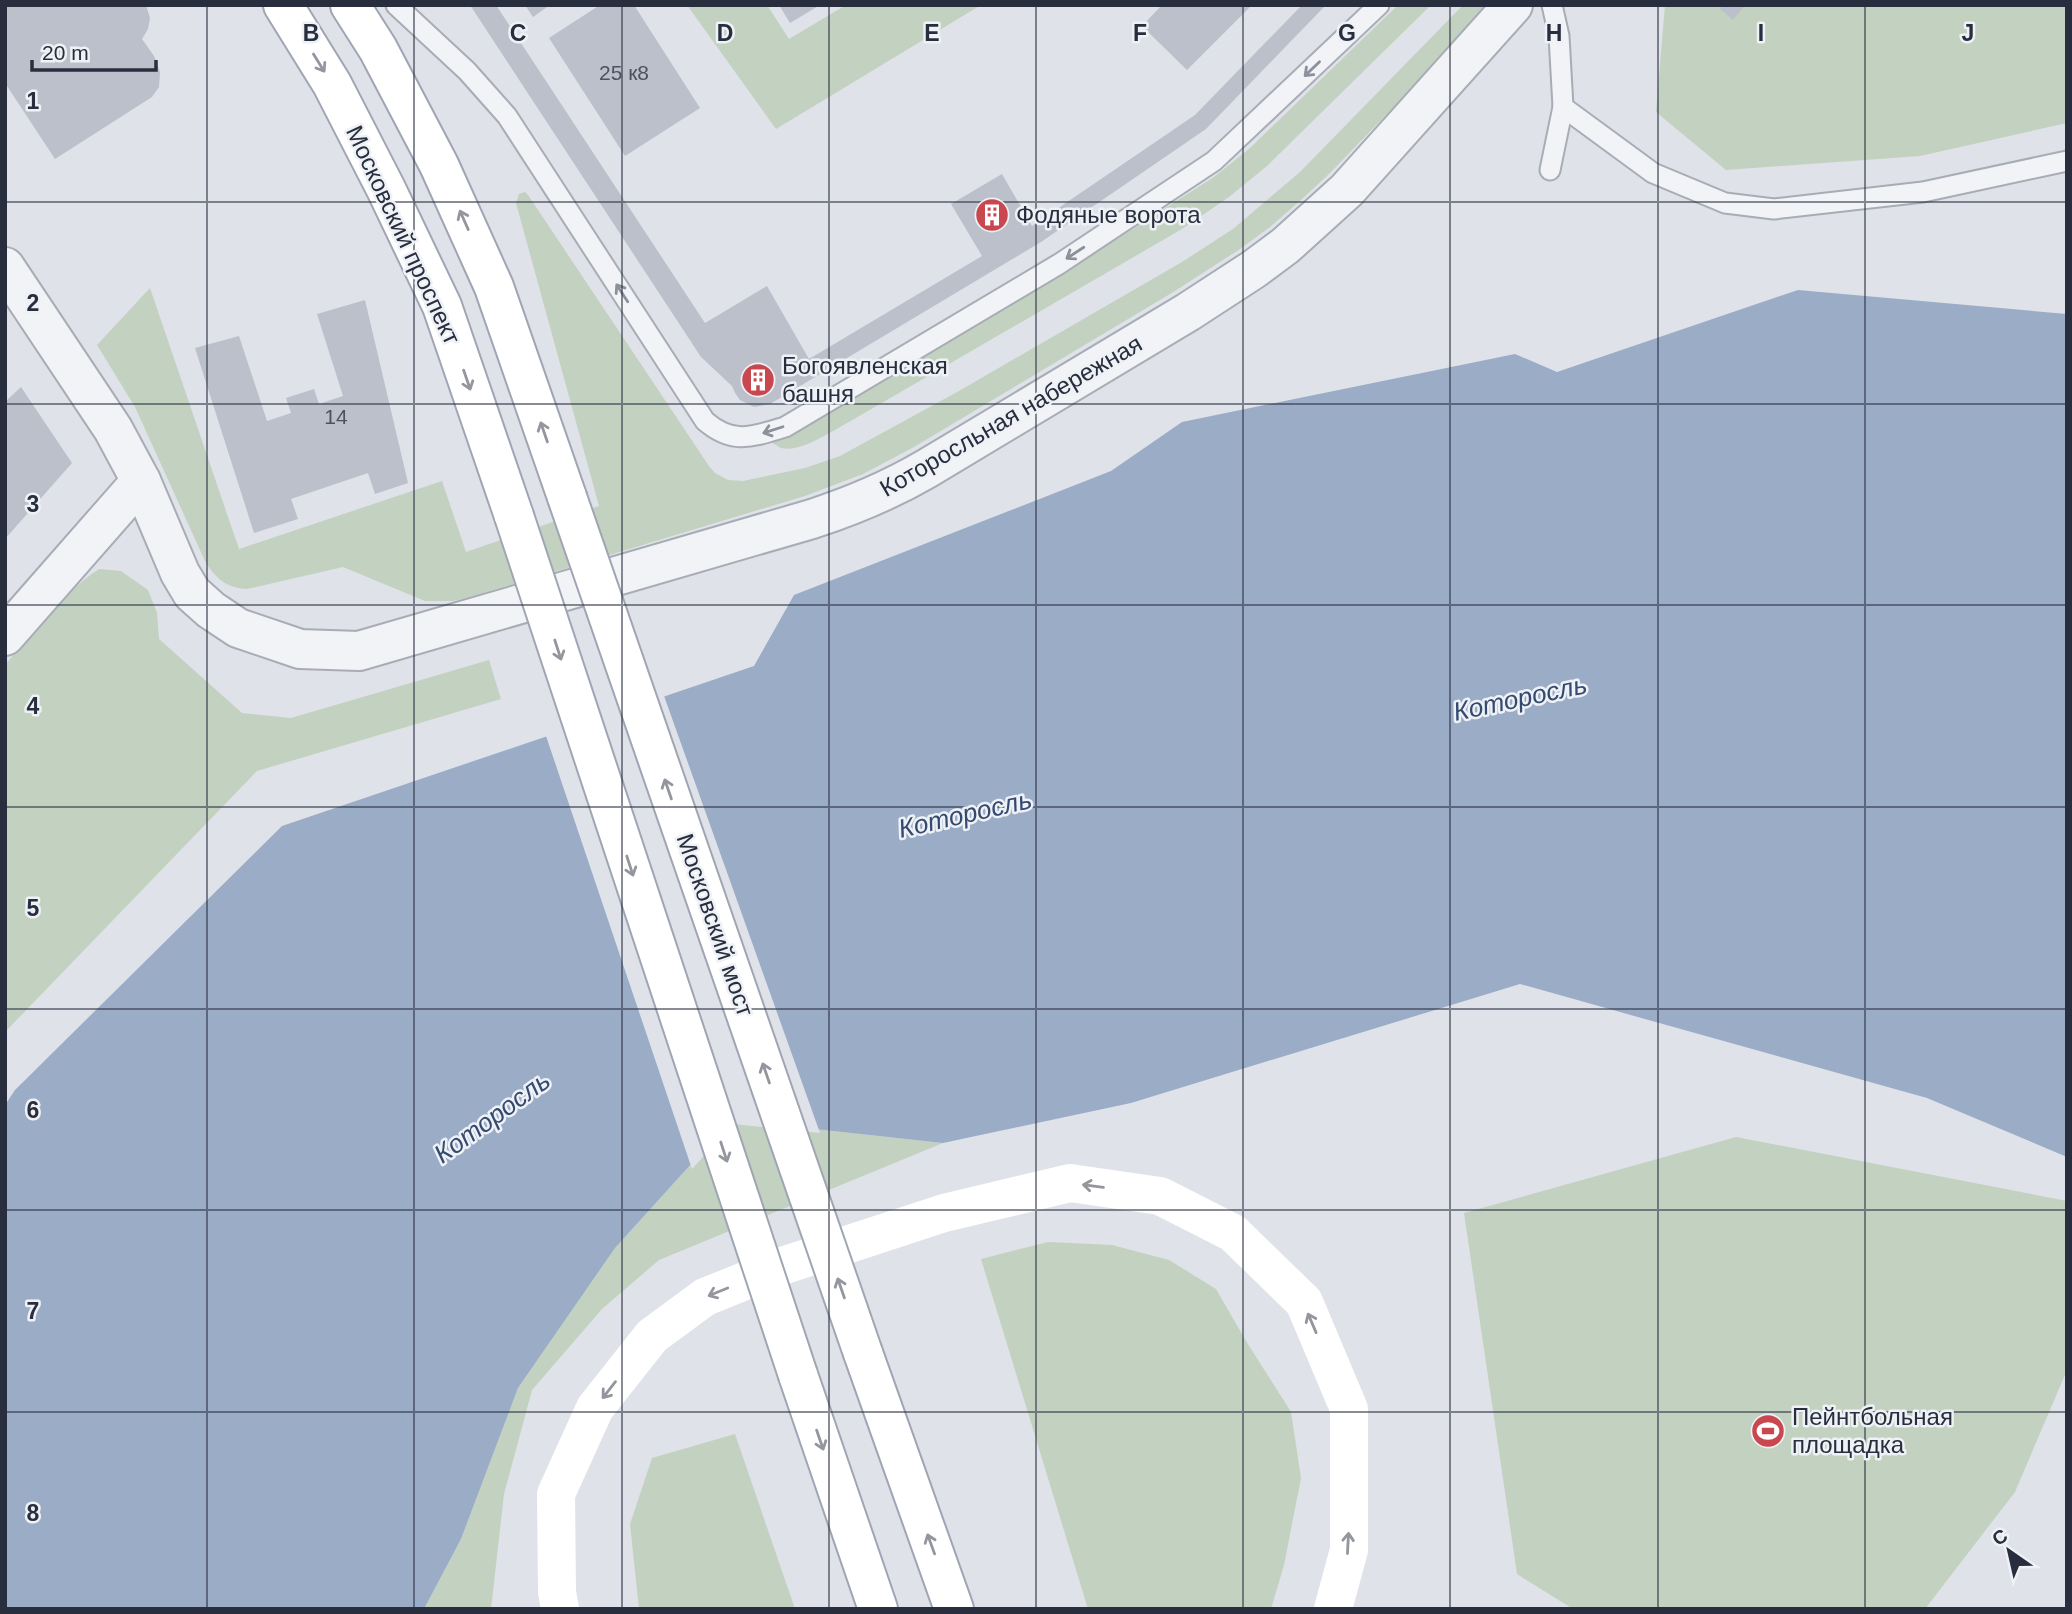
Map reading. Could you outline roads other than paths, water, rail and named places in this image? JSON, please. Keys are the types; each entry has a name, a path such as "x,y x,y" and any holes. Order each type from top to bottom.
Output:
{"main road":[{"name":"Московский проспект","path":"283,5 332,84 442,306 878,1609"},
{"name":"Московский мост","path":"350,5 378,49 439,165 494,287 954,1609"},
{"path":"560,1609 557,1592 556,1494 595,1408 652,1336 705,1297 782,1266 944,1213 1070,1183 1160,1196 1172,1202 1233,1233 1304,1301 1349,1409 1349,1550 1332,1609"}],"street":[{"name":"Которосльная набережная","path":"5,267 113,429 141,481 180,573 192,593 238,628 300,649 359,651 812,519 900,484 1188,312 1285,246 1347,190 1513,5"},
{"path":"5,636 141,481"}],"lane":[{"path":"396,5 467,71 507,116 705,421 716,431 732,438 756,436 785,427 1059,264 1180,185 1214,161 1247,132 1379,5"},
{"path":"1550,170 1563,107 1559,36 1552,5"},
{"path":"1563,107 1654,173 1725,203 1774,209 1923,192 2067,161"}],"water":[{"name":"Которосль","path":"1798,290 2067,314 2067,1157 1927,1098 1520,984 1131,1103 943,1143 731,1120 615,1248 518,1388 461,1539 424,1609 5,1609 5,1105 15,1090 282,826 754,666 794,595 1111,471 1182,422 1515,354 1557,372"}],"place":[{"name":"Фодяные ворота","path":"992,215"},
{"name":"Богоявленская башня","path":"758,380"},
{"name":"Пейнтбольная площадка","path":"1768,1431"}]}
